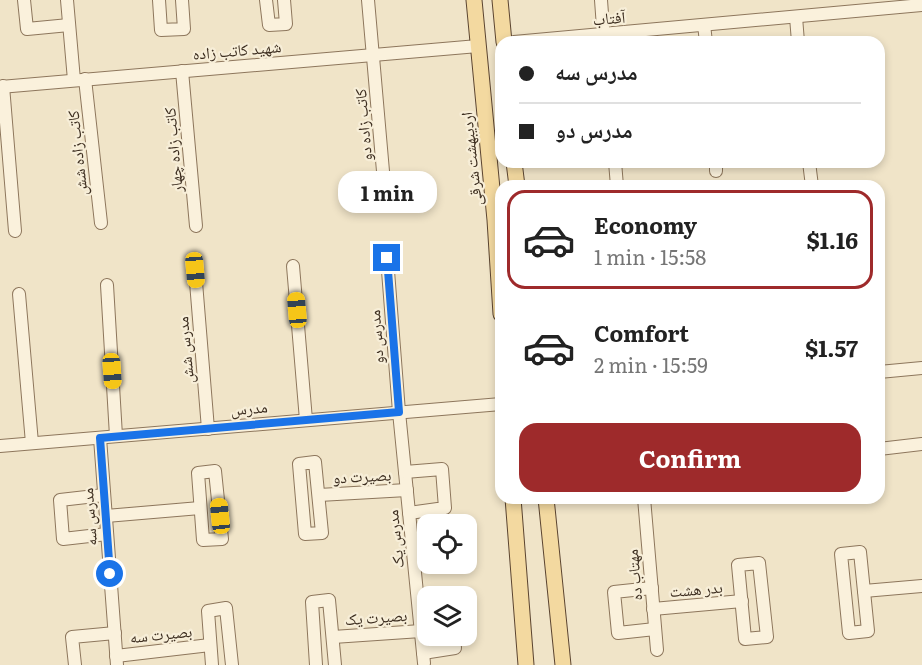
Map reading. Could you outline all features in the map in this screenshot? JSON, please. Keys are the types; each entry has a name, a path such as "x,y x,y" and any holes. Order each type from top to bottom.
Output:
{"main road":[{"name":"اردیبهشت شرقی","path":"474,0 495,186"},
{"path":"500,0 503,36"},
{"path":"513,504 526,665"},
{"path":"547,504 563,665"}],"street":[{"path":"24,0 27,30 69,25"},
{"path":"67,0 73,0"},
{"name":"کاتب زاده شش","path":"67,0 101,223"},
{"path":"159,0 161,30 184,29 182,0"},
{"path":"266,0 269,26 286,24 284,0"},
{"name":"کاتب زاده دو","path":"368,0 385,194"},
{"path":"601,0 604,36"},
{"name":"آفتاب","path":"619,36 914,4"},
{"path":"796,17 798,36"},
{"path":"704,25 705,36"},
{"name":"شهید کاتب زاده","path":"2,87 478,46"},
{"name":"کاتب زاده چهار","path":"182,71 196,226"},
{"path":"2,87 15,231"},
{"name":"مدرس دو","path":"387,258 399,412"},
{"path":"293,266 306,420"},
{"name":"مدرس شش","path":"195,270 208,429"},
{"path":"107,285 116,436"},
{"path":"19,294 32,443"},
{"path":"885,371 922,368"},
{"name":"مدرس","path":"0,446 495,404"},
{"name":"مدرس یک","path":"399,412 409,513 420,586"},
{"name":"مدرس سه","path":"100,438 116,660"},
{"path":"885,448 922,444"},
{"path":"315,462 319,495 322,533 305,534 298,464 315,462"},
{"path":"405,472 442,469 445,508 409,513"},
{"path":"215,471 222,539 203,540 200,508 198,472 215,471"},
{"name":"بصیرت دو","path":"319,495 407,490"},
{"path":"104,495 60,500 63,539 107,534"},
{"name":"مهتاب ده","path":"645,504 657,650"},
{"path":"106,516 200,508"},
{"path":"860,552 864,591 868,631 849,633 841,554 860,552"},
{"path":"759,563 767,637 745,639 742,601 738,565 759,563"},
{"path":"864,591 922,586"},
{"path":"652,588 614,592 618,633 655,629"},
{"path":"316,665 312,602 329,600 335,665"},
{"name":"بدر هشت","path":"653,609 742,601"},
{"path":"212,665 208,611 226,608 232,665"},
{"name":"بصیرت یک","path":"333,637 417,631"},
{"path":"75,665 72,637 115,633"},
{"name":"بصیرت سه","path":"116,660 210,645"},
{"name":"مدرس یک","path":"423,646 424,658 455,648 455,646"}],"route":[{"path":"110,574 100,438 399,412 387,258"}]}
